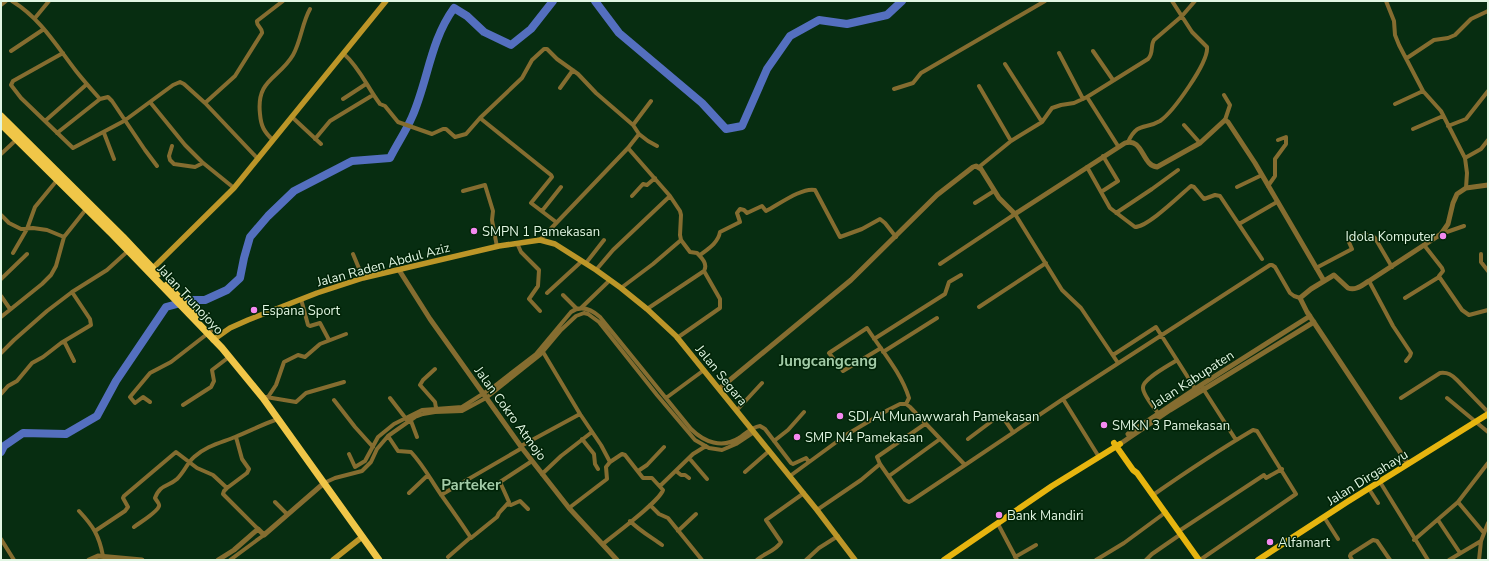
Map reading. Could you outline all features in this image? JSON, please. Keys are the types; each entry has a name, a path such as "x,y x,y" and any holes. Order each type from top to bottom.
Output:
{"highway":[{"name":"Jalan Trunojoyo","path":"1,116 59,178 130,249 153,269 164,285 185,308 222,344 222,348 229,357 265,398 276,417"},
{"name":"Jalan Trunojoyo","path":"1,124 16,140 59,178"},
{"path":"276,417 379,560"}],"main road":[{"path":"153,269 224,200 386,1"},
{"name":"Jalan Raden Abdul Aziz","path":"215,338 234,326 301,299 363,278 497,247 540,240"},
{"name":"Jalan Segara","path":"540,240 555,244 610,280 647,309 677,338 818,510 855,560"},
{"name":"Jalan Dirgahayu","path":"1258,560 1488,413"},
{"path":"1117,443 1136,468 1137,473 1199,560"},
{"name":"Jalan Kabupaten","path":"944,560 1117,443"},
{"path":"333,560 362,537"}],"street":[{"path":"1,6 6,1"},
{"path":"12,1 26,9 35,18 100,99"},
{"path":"35,18 49,1"},
{"path":"205,103 234,76 262,33 257,21 283,1"},
{"path":"894,89 913,83 921,73 1045,1"},
{"path":"1128,142 1132,133 1138,129 1160,121 1164,117 1189,87 1207,54 1207,47 1192,32 1172,1"},
{"path":"719,389 851,280 937,195 973,167 978,167 1011,141 1042,122 1052,108 1074,103 1085,98 1150,57 1152,52 1152,43 1154,40 1182,16 1194,1"},
{"path":"1388,2 1394,21 1396,41 1407,58 1423,91 1436,105 1443,116 1465,158 1466,188"},
{"path":"273,140 261,126 259,106 261,94 265,86 293,56 310,9"},
{"path":"1407,58 1434,40 1448,38 1455,35 1471,19 1488,11"},
{"path":"11,51 44,29"},
{"path":"344,54 359,70 366,84 380,104 386,106 398,122 414,126 432,134 444,128 454,137 458,137 466,134 480,118 522,78 532,60 544,49 547,49 557,59 573,70 607,103 633,125 639,134 657,146"},
{"path":"1093,51 1113,80"},
{"path":"63,54 13,81 11,85 21,98 74,148 124,121 175,83 180,82 205,103 258,159"},
{"path":"1059,54 1085,98 1118,146"},
{"path":"1005,64 1042,122"},
{"path":"560,88 573,70"},
{"path":"45,121 87,84"},
{"path":"343,99 366,84"},
{"path":"978,86 1011,141"},
{"path":"1395,104 1423,91"},
{"path":"1448,126 1466,119 1488,91"},
{"path":"315,139 330,121 373,95"},
{"path":"940,264 1118,146 1132,142 1137,145 1151,166 1155,167 1200,143 1225,120 1230,105 1224,95"},
{"path":"57,133 100,99 105,97 110,98 124,121 157,166"},
{"path":"633,125 651,101"},
{"path":"150,102 185,145 203,163 234,188"},
{"path":"1413,129 1443,116"},
{"path":"292,117 321,144"},
{"path":"480,118 552,176 531,202 556,222"},
{"path":"1225,120 1228,122 1262,175 1324,281"},
{"path":"1184,124 1200,143"},
{"path":"104,133 114,160"},
{"path":"540,240 628,148 639,134"},
{"path":"1268,186 1275,176 1275,159 1286,144 1286,137 1278,140"},
{"path":"1,154 16,140"},
{"path":"1465,158 1481,149 1488,140"},
{"path":"172,146 169,156 170,160 174,164 195,167 203,163"},
{"path":"628,148 670,196 681,215 681,240 690,252 696,252 700,255 706,267 704,271 647,309"},
{"path":"1101,192 1118,181 1103,156"},
{"path":"978,167 984,172 994,191 1004,204 1015,214 1062,290 1081,308 1118,363"},
{"path":"1086,167 1110,208 1134,226 1139,227 1164,210 1192,186 1204,199 1215,195 1220,196 1262,259"},
{"path":"1116,212 1178,170"},
{"path":"1237,187 1262,175"},
{"path":"13,253 27,229 28,222 35,207 59,178"},
{"path":"632,196 643,184 647,185 655,178"},
{"path":"463,191 483,185 486,187 494,210 492,220 497,247"},
{"path":"1441,234 1448,224 1452,203 1456,194 1466,188 1488,185"},
{"path":"542,211 561,187"},
{"path":"700,255 715,242 719,237 720,232 740,222 737,213 740,209 747,213 762,206 766,211 793,196 813,189 840,237 862,229 880,219 896,237"},
{"path":"975,203 994,191"},
{"path":"596,270 633,230 670,196"},
{"path":"1239,224 1277,202"},
{"path":"1,317 51,276 56,266 64,237 88,207"},
{"path":"1,215 21,229 33,228 47,230 64,237"},
{"path":"1300,298 1335,275 1350,290 1357,288 1369,282 1441,234 1464,226"},
{"path":"1316,268 1352,249 1348,238 1369,235 1375,238 1392,267"},
{"path":"547,293 584,262 604,240"},
{"path":"621,288 653,264 681,240"},
{"path":"517,243 521,252 539,270 538,286 529,299 540,312"},
{"path":"1405,298 1439,277 1443,271 1424,245"},
{"path":"1,353 26,329 72,292 107,270 130,249"},
{"path":"1,279 27,254"},
{"path":"353,254 363,278"},
{"path":"1481,254 1481,262 1488,271"},
{"path":"978,307 1046,263"},
{"path":"925,424 877,457 880,464 905,500 909,502 1118,363 1272,265 1275,267 1292,294 1300,298 1310,316 1408,464"},
{"name":"Jalan Cokro Atmojo","path":"400,270 430,320 521,447 569,508 617,560"},
{"path":"677,338 696,323 720,308 720,299 704,271"},
{"path":"874,339 944,294 949,282 961,275"},
{"path":"1439,277 1466,314 1469,315 1488,310"},
{"path":"579,310 610,280"},
{"path":"1369,282 1393,326 1411,353 1406,361"},
{"path":"1,394 8,386 17,381 32,363 43,357 52,348 91,323 90,319 72,292"},
{"path":"563,295 579,310"},
{"path":"1,296 10,309"},
{"path":"301,299 308,325 310,326 320,323 329,340"},
{"path":"218,560 250,541 264,535 324,483 335,478 362,471 371,462 377,449 388,436 418,412 462,411 485,396 543,352 571,312 579,310 588,309 593,313 664,399 692,437 708,444 723,446 733,444 757,426 763,427 782,452 794,464 806,458 809,462"},
{"name":"Jalan Kabupaten","path":"1117,443 1170,410 1310,316"},
{"path":"907,403 908,397 905,387 882,350 867,328 829,353 843,370 882,350 937,318"},
{"name":"Jalan Kabupaten","path":"1203,387 1314,322"},
{"path":"1113,355 1156,327 1196,392"},
{"path":"531,360 560,329"},
{"path":"150,402 143,397 136,403 130,397 150,373 171,362 209,332"},
{"path":"265,398 276,385 282,364 286,360 298,354 305,357 320,344 346,334"},
{"path":"64,341 74,361"},
{"path":"543,352 610,462"},
{"path":"183,405 211,387 214,381 212,370 229,357"},
{"path":"1158,413 1144,390 1144,384 1148,379 1177,360"},
{"path":"435,369 423,380 420,385 435,402 436,408"},
{"path":"664,399 704,370"},
{"path":"1401,398 1440,373 1444,372 1452,375 1488,413"},
{"path":"265,398 296,402 306,393 344,382"},
{"path":"737,410 762,383"},
{"path":"1203,387 1236,440"},
{"name":"Jalan Kabupaten","path":"1117,443 1158,413 1196,392"},
{"path":"431,411 436,408 462,407 485,396"},
{"path":"390,398 408,420 417,437"},
{"path":"1446,398 1488,432"},
{"path":"1063,399 1098,456"},
{"path":"334,400 355,428 373,447"},
{"path":"907,403 925,424 965,465"},
{"path":"790,476 846,435 888,410 900,404 907,403"},
{"path":"774,441 788,430 804,412"},
{"path":"442,495 521,447 580,414"},
{"path":"968,439 1000,415 1013,432"},
{"path":"134,527 158,507 159,504 155,499 158,492 165,485 171,484 178,478 199,452 276,417"},
{"path":"355,467 365,461 381,434 394,424 408,420"},
{"path":"1153,495 1185,472 1236,440 1256,430 1282,469 1296,494 1199,560"},
{"path":"542,474 592,432"},
{"path":"236,436 242,459 249,469 224,491 223,494 264,535"},
{"path":"388,436 399,452 411,452 422,464 471,537"},
{"path":"582,439 594,454 595,464 598,469"},
{"path":"889,476 940,439"},
{"path":"660,486 689,458 708,444"},
{"path":"638,471 647,465 664,447"},
{"path":"745,472 769,451"},
{"path":"775,458 782,452"},
{"path":"95,530 126,511 128,505 123,498 124,496 174,453 178,453 197,468 214,475 228,488"},
{"path":"349,454 356,473"},
{"path":"569,508 607,479 606,467 610,462 623,454 628,457 643,478 652,478 660,486 662,492 650,505 603,544"},
{"path":"689,458 708,478"},
{"path":"448,557 471,537 498,517 499,513 509,500 500,482 532,461"},
{"path":"1414,540 1458,502 1488,463"},
{"path":"818,510 861,480 880,464"},
{"path":"1146,560 1180,533 1264,476 1266,478 1282,469"},
{"path":"676,471 681,475 685,474 689,478"},
{"path":"409,492 428,475"},
{"path":"1380,482 1414,540 1428,560"},
{"path":"1369,489 1378,503"},
{"path":"757,560 764,554 778,547 781,542 766,520 804,493"},
{"path":"507,504 511,505 520,501 528,509"},
{"path":"275,502 287,514"},
{"path":"1458,502 1484,533"},
{"path":"650,505 659,514 668,518 702,560"},
{"path":"79,511 95,530 100,540 103,556"},
{"path":"1096,560 1124,543 1166,512"},
{"path":"678,531 696,514"},
{"path":"1324,517 1338,539"},
{"path":"1438,520 1460,553"},
{"path":"630,521 662,545"},
{"path":"1480,560 1481,541 1488,523"},
{"path":"998,524 1016,558 1036,546"},
{"path":"230,560 250,541 258,529"},
{"path":"806,560 819,548 838,536"},
{"path":"1,539 14,560"},
{"path":"1352,560 1350,556 1351,554 1373,540 1377,542 1390,560"},
{"path":"1450,560 1481,541"},
{"path":"89,560 94,557 103,556 111,559 142,560"}],"waterway":[{"path":"1,452 4,446 23,433 66,434 97,416 116,381 166,307 192,300 205,300 227,290 240,278 250,237 268,216 294,191 352,161 390,158 412,117 434,47 454,8 467,16 484,32 511,45 531,29 553,1"},
{"path":"595,1 619,33 702,103 726,129 742,126 767,69 790,36 819,20 847,24 887,15 902,1"}],"place":[{"name":"SMPN 1 Pamekasan","path":"474,231"},
{"name":"Idola Komputer","path":"1443,236"},
{"name":"Espana Sport","path":"254,310"},
{"name":"SDI Al Munawwarah Pamekasan","path":"840,416"},
{"name":"SMKN 3 Pamekasan","path":"1104,425"},
{"name":"SMP N4 Pamekasan","path":"797,437"},
{"name":"Bank Mandiri","path":"999,515"},
{"name":"Alfamart","path":"1270,542"}],"district":[{"name":"Jungcangcang","path":"828,361"},
{"name":"Parteker","path":"471,485"}]}
